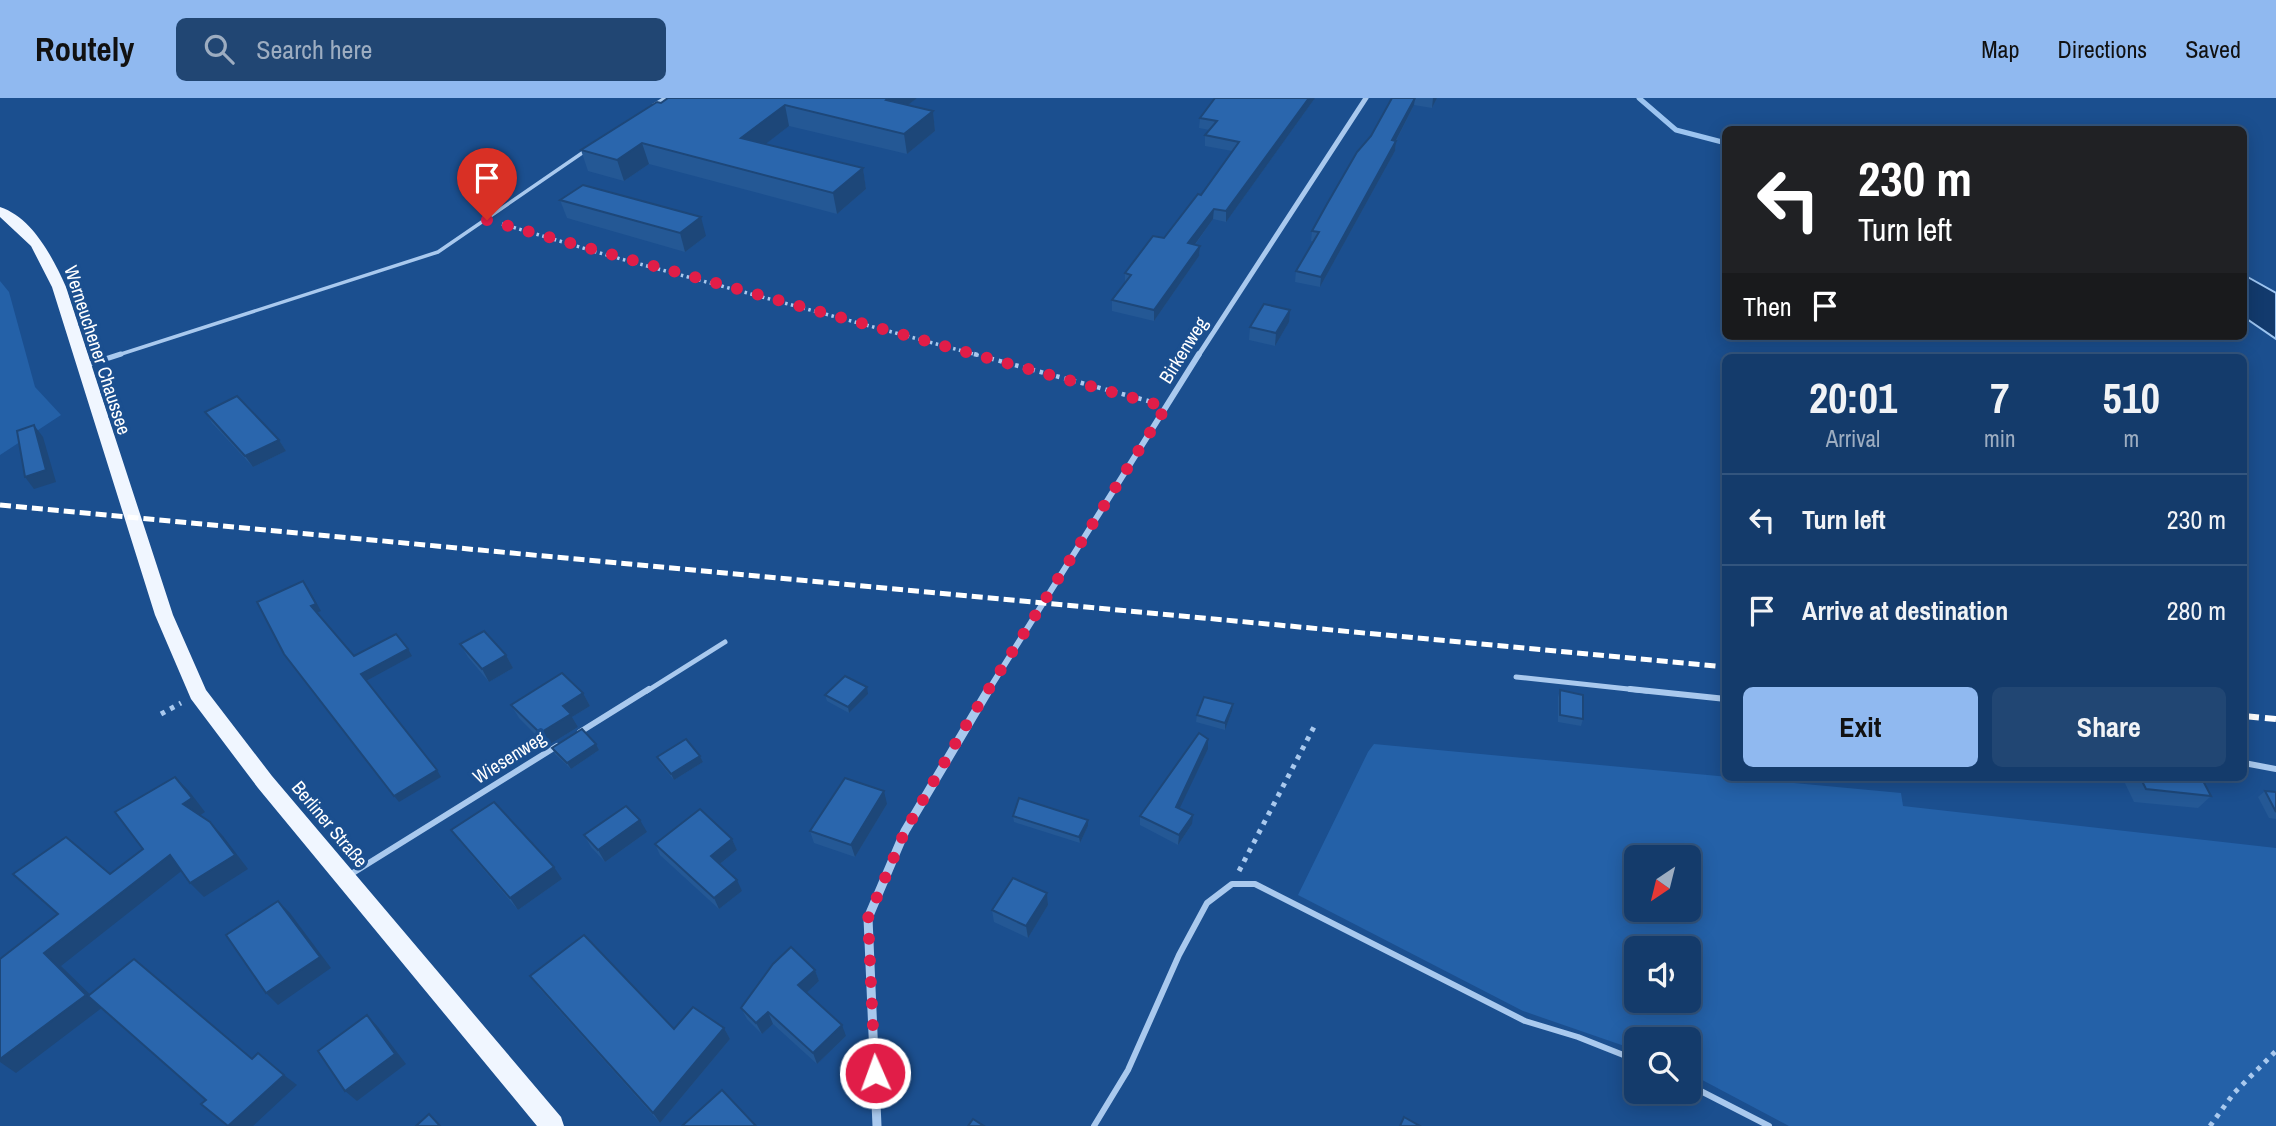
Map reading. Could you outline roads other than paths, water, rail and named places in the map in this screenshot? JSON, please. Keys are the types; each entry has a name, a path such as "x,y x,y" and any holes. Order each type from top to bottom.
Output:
{"main road":[{"name":"Werneuchener Chaussee","path":"0,211 24,229 47,259 59,287 132,519"},
{"name":"Berliner Straße","path":"132,519 168,626 198,694 229,739 552,1126"}],"street":[{"name":"Birkenweg","path":"877,1126 868,918 905,831 951,751 1166,407 1366,98"}],"lane":[{"path":"654,106 665,98"},
{"path":"84,366 438,252 586,151"},
{"name":"Wiesenweg","path":"572,737 725,642"},
{"path":"1516,677 1722,699"},
{"name":"Wiesenweg","path":"345,878 560,744"},
{"path":"2247,764 2276,769"},
{"path":"1094,1126 1128,1070 1179,955 1207,903 1232,884 1255,884 1525,1021 1578,1037 1624,1055"},
{"path":"1701,1090 1769,1126"}],"waterway":[{"path":"1639,98 1676,130 1722,142"}],"railway":[{"path":"0,505 1722,667"},
{"path":"2247,716 2276,719"}]}
